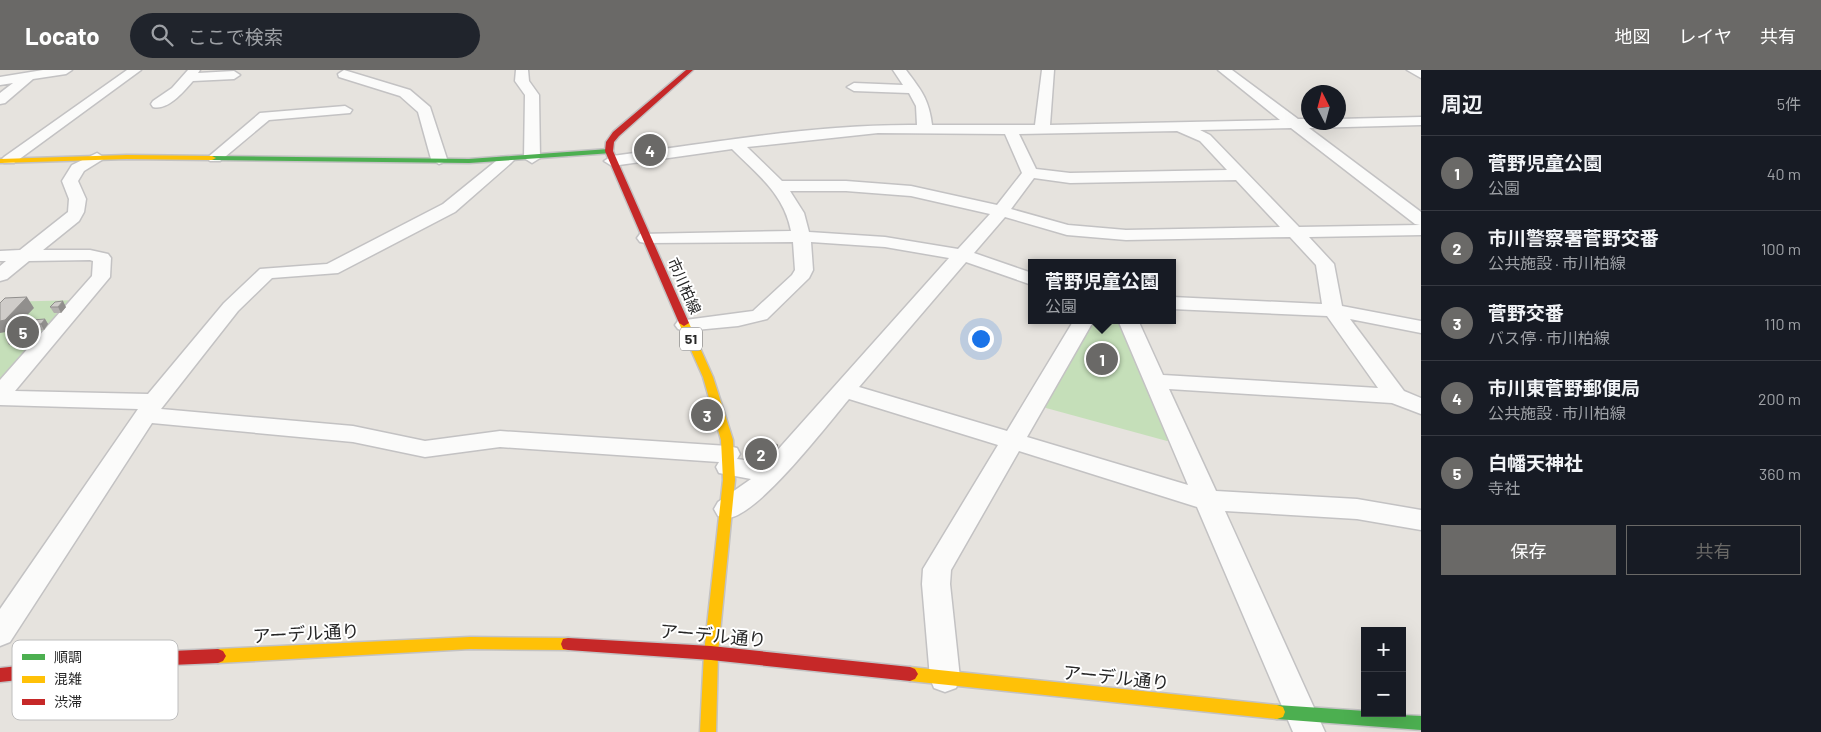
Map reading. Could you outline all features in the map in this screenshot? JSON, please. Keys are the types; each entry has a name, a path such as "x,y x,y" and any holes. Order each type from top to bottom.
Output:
{"street":[{"path":"0,81 30,73 66,70"},
{"path":"4,160 135,70"},
{"path":"522,70 522,80 532,94 532,158"},
{"path":"611,156 610,142 616,134 690,70"},
{"path":"897,70 913,89 923,106 925,130"},
{"path":"1042,129 1048,70"},
{"path":"1224,70 1421,220"},
{"path":"1414,70 1421,74"},
{"path":"0,100 30,73"},
{"path":"158,104 177,91 191,74 234,75"},
{"path":"344,74 405,93 425,110 439,159"},
{"path":"854,87 913,89"},
{"path":"215,158 265,116 345,110"},
{"path":"4,160 215,158 439,159 469,162 611,156 878,129 1010,130 1421,121"},
{"path":"1179,126 1205,138 1325,264 1333,310 1396,396"},
{"path":"1010,130 1030,172"},
{"path":"685,325 738,320 760,315 800,278 804,270 804,251 796,213 790,202 778,186 735,144"},
{"name":"市川柏線","path":"611,156 685,325 718,406 728,460 726,509 711,653 708,732"},
{"path":"0,275 29,254 78,211 78,198 70,181 78,168 97,158"},
{"path":"0,633 150,409 231,307 267,273 331,269 449,208 506,160"},
{"path":"1030,172 1070,178 1240,175"},
{"path":"726,509 762,484 772,473 964,256 1030,172"},
{"path":"778,186 846,186 911,191 1001,211 1067,230 1126,235 1421,230"},
{"path":"646,238 800,236 874,240 964,256 1028,278"},
{"path":"0,256 29,254 90,255 102,258 102,277 0,394"},
{"path":"1176,304 1333,310 1421,327"},
{"path":"945,678 936,584 937,569 1082,324"},
{"path":"1130,324 1305,723"},
{"path":"1154,381 1396,396 1421,407"},
{"path":"845,390 1206,500 1357,509 1421,520"},
{"path":"0,398 150,409 353,434 425,449 500,439 728,460 772,473"},
{"name":"アーデル通り","path":"178,658 470,643 586,644 711,653 945,678 1305,723 1421,723"},
{"path":"1418,732 1421,729"}],"green space":[{"path":"82,300 0,394 0,302"},
{"path":"1089,324 1122,324 1171,439 1167,441 1046,408 1041,402"}],"building":[{"path":"654,138 660,148 639,150 637,147 640,147 638,143 644,143 642,139"},
{"path":"27,297 5,320 0,321 0,303 5,298"},
{"path":"63,301 58,307 50,307 55,302"},
{"path":"45,319 41,324 28,325 32,320"},
{"path":"12,332 17,332 11,339 6,339"},
{"path":"765,439 778,445 767,457 753,450"}],"traffic: fast":[{"path":"212,158 469,161 609,151"},
{"path":"1277,712 1421,723"}],"traffic: slow":[{"path":"0,161 127,157 212,158"},
{"path":"684,323 708,377 727,440 729,480 711,653 708,732"},
{"path":"218,656 470,643 568,644"},
{"path":"910,674 1277,712"}],"traffic: jam":[{"path":"684,323 609,151 610,142 616,134 690,70"},
{"path":"568,644 711,653 910,674"},
{"path":"178,658 218,656"},
{"path":"0,675 12,674"}],"place":[{"name":"市川東菅野郵便局","path":"650,150"},
{"name":"白幡天神社","path":"23,332"},
{"name":"菅野児童公園","path":"1102,359"},
{"name":"菅野交番","path":"707,415"},
{"name":"市川警察署菅野交番","path":"761,454"}]}
